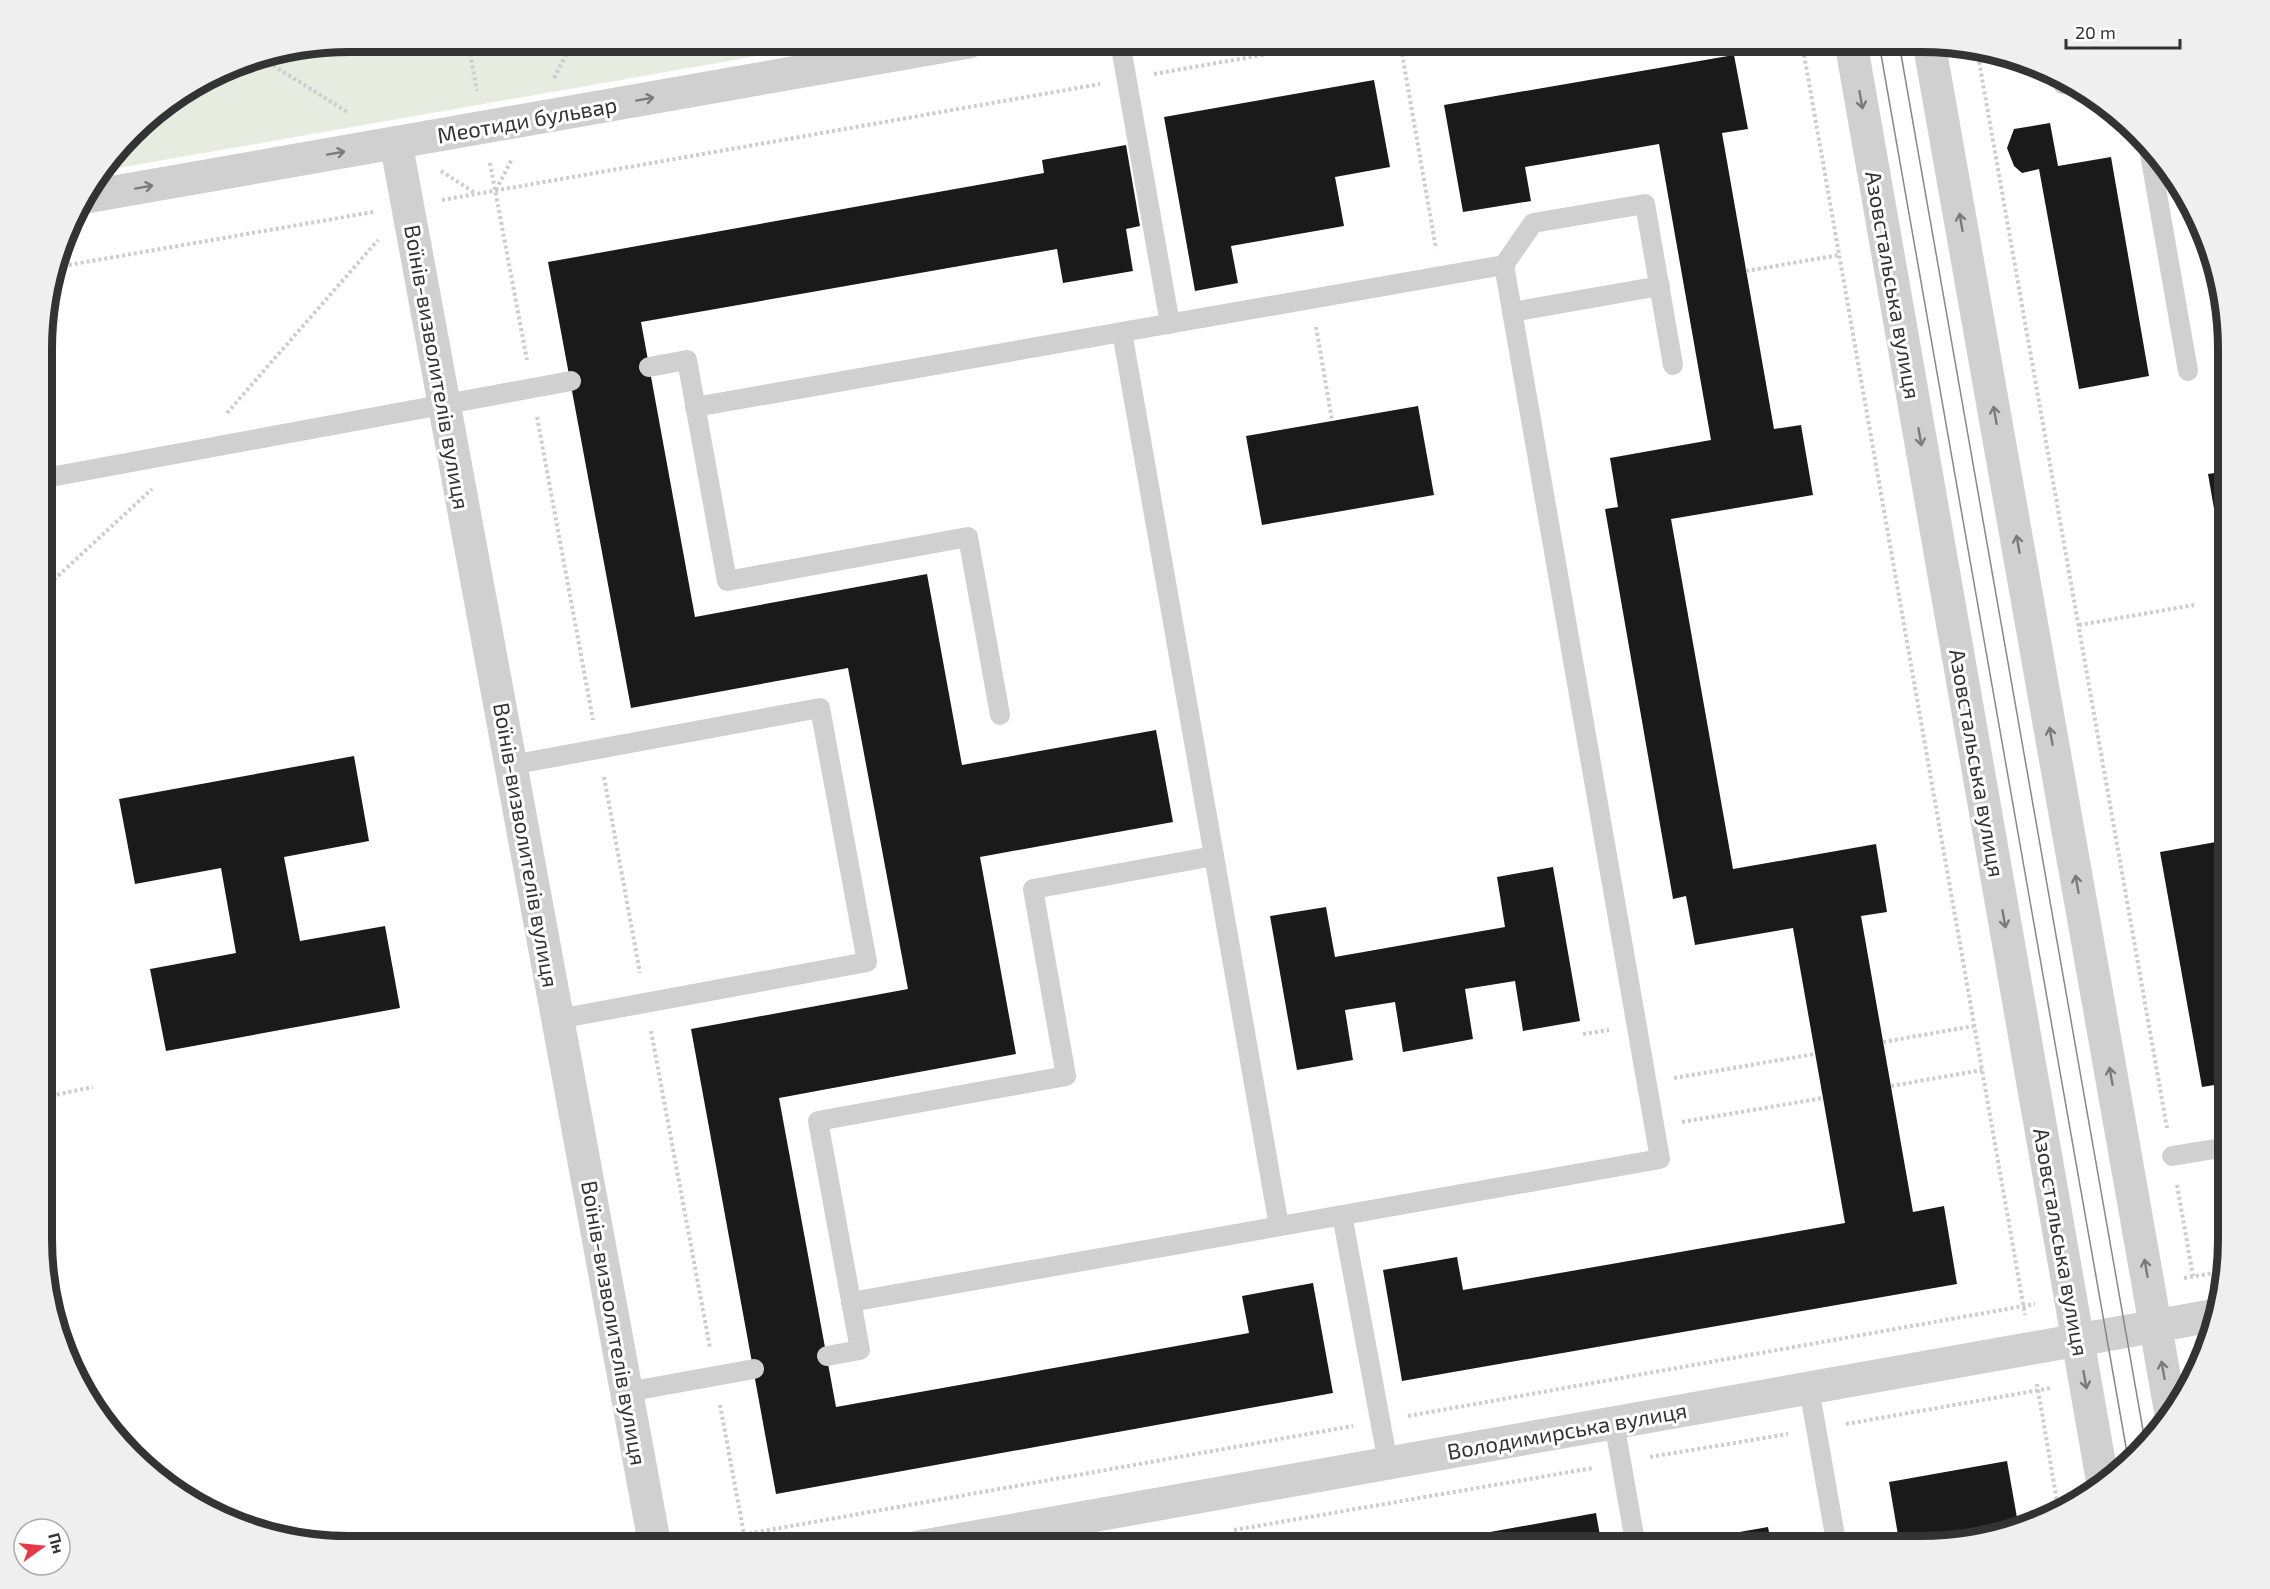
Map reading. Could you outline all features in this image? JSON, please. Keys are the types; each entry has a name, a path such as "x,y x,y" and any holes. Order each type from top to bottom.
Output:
{"street":[{"name":"Меотиди бульвар","path":"96,195 912,52"},
{"name":"Азовстальська вулиця","path":"1853,52 2101,1475"},
{"path":"1931,53 2169,1402"},
{"name":"Воїнів-визволителів вулиця","path":"396,143 627,1392 667,1536"},
{"name":"Володимирська вулиця","path":"1027,1536 1388,1463 2207,1317"}],"lane":[{"path":"1122,52 1170,324"},
{"path":"2152,164 2188,371"},
{"path":"851,1302 1660,1159 1504,265 1533,223 1645,204 1673,365"},
{"path":"695,407 1504,265"},
{"path":"1512,312 1660,286"},
{"path":"1122,332 1279,1226"},
{"path":"649,367 687,360 728,581 968,537 1000,715"},
{"path":"52,477 571,381"},
{"path":"511,765 820,708 831,766 867,962 558,1019"},
{"path":"826,1356 860,1350 818,1120 1066,1076 1033,889 1214,856"},
{"path":"2172,1156 2218,1148"},
{"path":"1342,1215 1388,1463"},
{"path":"627,1392 754,1369"},
{"path":"1809,1388 1834,1536"},
{"path":"1614,1422 1634,1536"}],"path":[{"path":"470,52 484,127"},
{"path":"65,266 1279,52"},
{"path":"1402,52 1441,276"},
{"path":"732,1536 2023,1306 1804,52"},
{"path":"1978,58 2193,1276 2216,1272"},
{"path":"495,190 744,1534"},
{"path":"52,582 194,451 408,206"},
{"path":"1746,271 1839,255"},
{"path":"1311,299 1332,420"},
{"path":"2079,625 2193,605"},
{"path":"1883,1042 1974,1026"},
{"path":"1647,1083 1815,1054"},
{"path":"1891,1086 1982,1070"},
{"path":"52,1096 93,1087"},
{"path":"1655,1127 1823,1098"},
{"path":"2038,1390 2058,1503"}],"shaded area":[{"path":"349,52 780,52 114,169 139,139 201,92 254,68 291,58"}],"building":[{"path":"1734,55 1748,129 1722,133 1774,429 1801,425 1813,495 1671,519 1733,869 1876,844 1887,912 1861,916 1913,1212 1944,1206 1957,1284 1402,1381 1383,1270 1457,1257 1463,1290 1845,1223 1793,928 1695,945 1686,896 1673,899 1605,509 1618,507 1610,458 1711,440 1659,144 1525,167 1531,201 1463,212 1444,105"},
{"path":"1374,80 1390,167 1335,177 1344,226 1231,246 1238,283 1195,291 1164,117"},
{"path":"2050,123 2058,166 2111,157 2149,376 2079,389 2039,169 2022,173 2014,166 2007,148 2014,129"},
{"path":"1126,145 1140,226 1126,229 1133,271 1063,283 1057,249 641,322 695,617 927,574 962,765 1156,730 1173,822 980,857 1016,1054 779,1098 836,1407 1249,1333 1242,1296 1313,1283 1333,1393 776,1494 691,1029 908,989 848,668 631,708 548,262 1044,173 1042,160"},
{"path":"1418,406 1434,495 1262,525 1246,436"},
{"path":"2218,472 2218,532 2208,474"},
{"path":"354,756 369,841 284,857 300,941 385,926 400,1008 166,1051 150,969 236,953 221,868 135,884 119,799"},
{"path":"2218,842 2218,1084 2202,1087 2160,852"},
{"path":"1553,867 1580,1021 1523,1031 1515,981 1465,989 1473,1039 1403,1052 1395,1002 1345,1010 1353,1060 1297,1070 1270,916 1326,907 1335,957 1505,927 1497,877"},
{"path":"2007,1461 2017,1520 1959,1534 1898,1536 1889,1482"},
{"path":"1596,1513 1600,1536 1468,1536"},
{"path":"1768,1527 1770,1536 1717,1536"}],"tram line":[{"path":"1881,52 2127,1453"},
{"path":"1901,52 2144,1435"}]}
